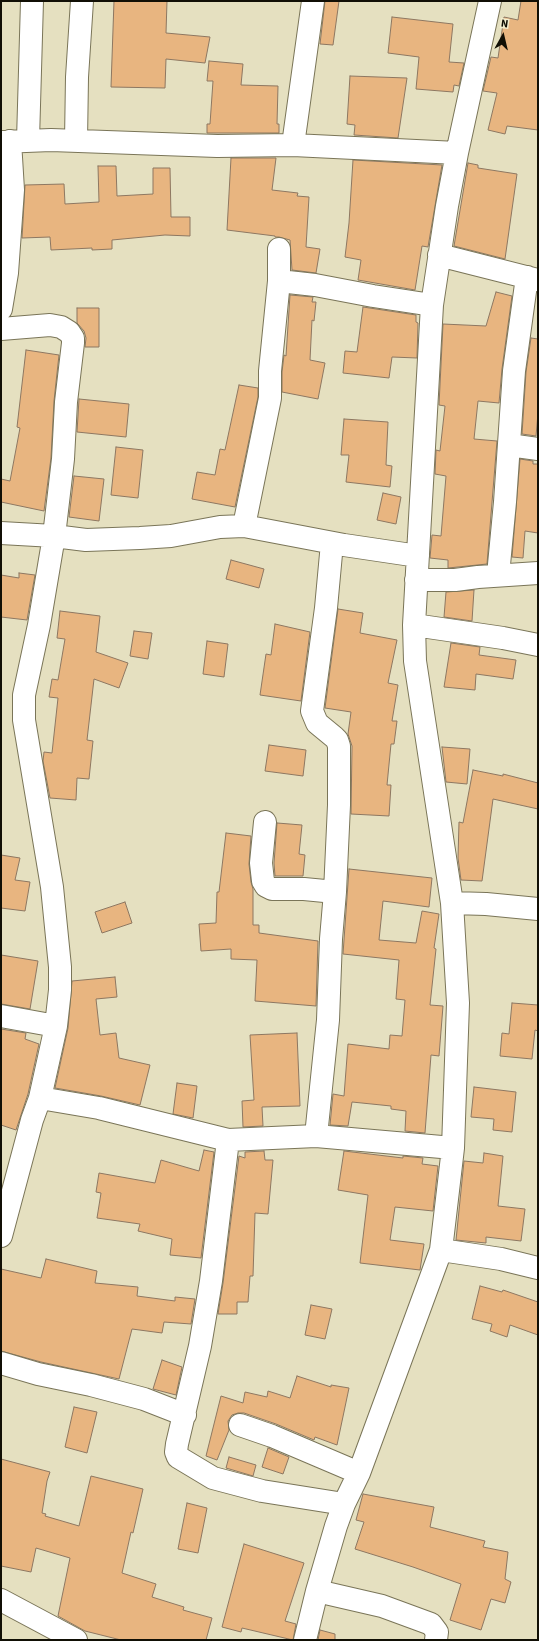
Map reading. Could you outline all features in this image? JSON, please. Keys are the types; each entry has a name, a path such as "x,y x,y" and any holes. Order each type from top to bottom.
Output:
{"street":[{"path":"1,309 7,273 13,190 13,141 32,1"},
{"path":"76,141 82,1"},
{"path":"293,145 313,1"},
{"path":"305,1640 317,1591 344,1504 358,1473 441,1250 453,1148 458,1003 452,903 415,661 414,625 432,305 439,255 457,153 490,1"},
{"path":"13,141 76,141 217,146 293,145 457,153"},
{"path":"244,526 270,398 270,371 279,281 279,249"},
{"path":"439,255 532,278 514,371 505,502 498,575"},
{"path":"279,281 315,285 432,305"},
{"path":"1,329 50,325 61,327 69,332 73,338 66,402 63,460 54,536 39,625 24,695 24,720 52,887 58,936 60,967 56,1026 40,1098 32,1120 1,1236"},
{"path":"509,445 538,449"},
{"path":"1,533 54,536 86,540 171,536 231,525 244,526 332,543 418,556"},
{"path":"316,1136 328,1020 330,939 335,892 339,805 339,746 337,740 317,723 312,711 326,608 332,543"},
{"path":"416,580 455,580 498,575 538,573"},
{"path":"414,625 503,638 538,646"},
{"path":"265,822 261,863 263,881 266,886 272,889 304,889 335,892"},
{"path":"452,903 486,904 538,909"},
{"path":"1,1016 56,1026"},
{"path":"40,1098 99,1108 228,1140 316,1136 453,1148"},
{"path":"228,1140 211,1281 200,1346 176,1452 178,1457 186,1463 213,1478 255,1489 344,1504"},
{"path":"441,1250 501,1259 538,1268"},
{"path":"1,1363 38,1374 91,1385 144,1399 185,1415"},
{"path":"240,1425 272,1436 358,1473"},
{"path":"317,1591 382,1606 431,1624 437,1632 436,1640"},
{"path":"1,1600 76,1640"}],"building":[{"path":"114,1 167,1 166,33 210,37 205,63 166,59 165,88 111,87"},
{"path":"325,1 339,1 333,45 320,44"},
{"path":"521,1 538,1 538,130 507,126 505,134 488,130 497,93 483,91 491,57 498,58 504,17 518,20"},
{"path":"392,17 453,24 449,62 464,63 459,86 454,85 453,92 416,89 419,57 388,53"},
{"path":"209,61 243,64 241,85 278,86 277,124 279,124 279,133 207,133 207,124 210,124 213,81 207,81"},
{"path":"350,76 407,78 398,138 354,135 355,125 347,124"},
{"path":"231,158 276,158 272,190 298,193 297,196 309,197 306,247 320,249 316,273 292,270 290,240 275,236 227,230"},
{"path":"353,160 442,165 428,247 422,246 415,290 358,280 361,260 345,257"},
{"path":"468,163 478,165 478,168 517,174 505,259 454,246"},
{"path":"98,166 116,166 117,196 153,194 153,168 170,168 171,217 190,217 190,236 165,235 112,240 112,249 92,250 92,248 51,250 50,237 22,238 25,185 64,184 65,204 99,202"},
{"path":"496,292 512,296 499,403 478,401 474,439 497,441 487,564 448,568 448,560 430,558 432,535 441,536 446,476 435,474 436,450 440,451 445,406 439,405 443,324 486,326"},
{"path":"290,295 313,297 312,302 316,302 314,321 312,320 310,360 325,363 318,399 282,392 282,372 284,355 286,356"},
{"path":"363,307 416,315 416,322 418,323 417,358 392,357 389,378 343,373 345,351 357,352"},
{"path":"77,308 99,308 99,347 85,347 86,338 84,331 77,323"},
{"path":"531,338 538,339 538,413 536,436 522,434 526,372"},
{"path":"26,350 59,355 54,401 51,458 44,511 1,502 1,479 10,481 20,428 17,427"},
{"path":"239,385 258,388 258,397 235,507 192,499 197,472 215,475 220,449 225,450"},
{"path":"79,399 129,404 126,437 77,432"},
{"path":"344,419 388,422 386,465 392,466 390,487 346,482 349,455 341,455"},
{"path":"116,447 143,450 138,498 111,495"},
{"path":"520,459 533,461 533,464 538,464 538,533 525,531 523,558 512,557"},
{"path":"74,476 104,479 99,521 69,517"},
{"path":"383,493 401,497 396,524 377,520"},
{"path":"231,560 264,569 259,588 226,579"},
{"path":"19,573 35,575 27,620 1,617 1,575 19,578"},
{"path":"474,590 472,621 444,617 446,592"},
{"path":"338,609 363,613 360,633 397,640 388,683 398,685 392,721 397,721 394,744 391,744 387,785 391,785 389,816 351,814 352,746 348,734 351,712 325,708"},
{"path":"60,611 100,616 96,652 128,663 119,688 94,679 87,740 93,741 89,779 77,778 76,800 50,798 43,761 44,752 52,753 58,698 49,697 52,679 58,680 65,639 57,638"},
{"path":"275,624 310,632 301,701 260,695 266,654 271,655"},
{"path":"134,631 152,633 148,659 130,656"},
{"path":"207,641 228,644 224,677 203,674"},
{"path":"451,643 480,647 479,655 516,660 513,679 476,674 475,690 444,687"},
{"path":"269,745 306,750 303,776 265,771"},
{"path":"442,747 470,749 467,784 446,782"},
{"path":"473,770 503,776 503,774 538,783 538,809 493,799 482,881 461,880 458,858 459,822 463,823"},
{"path":"277,823 302,825 299,854 305,855 303,876 275,876 274,863"},
{"path":"226,833 251,836 249,864 253,889 253,925 259,925 259,933 318,941 316,1006 255,1001 257,960 231,959 231,949 201,951 199,924 216,923 217,892 219,892"},
{"path":"1,855 20,858 15,880 30,882 25,911 1,908"},
{"path":"349,869 432,878 429,907 383,901 379,940 416,943 422,911 439,914 434,948 436,949 430,1005 443,1006 439,1056 431,1055 425,1133 405,1131 406,1111 391,1109 391,1106 352,1102 348,1126 330,1125 333,1094 344,1096 348,1044 389,1049 390,1035 402,1036 405,1000 396,999 399,960 343,954"},
{"path":"125,902 132,923 102,933 95,912"},
{"path":"1,955 38,961 30,1009 1,1004"},
{"path":"115,977 117,997 96,999 100,1035 116,1033 119,1058 150,1065 140,1105 55,1088 68,1028 72,981"},
{"path":"512,1003 538,1005 538,1031 535,1030 532,1059 500,1056 502,1033 509,1034"},
{"path":"1,1029 26,1033 25,1039 39,1044 28,1094 16,1130 1,1125"},
{"path":"297,1033 300,1106 262,1107 263,1126 243,1127 242,1101 254,1100 250,1035"},
{"path":"177,1083 197,1086 193,1118 173,1114"},
{"path":"474,1087 516,1092 512,1132 493,1130 494,1119 471,1117"},
{"path":"204,1150 214,1152 201,1258 170,1255 172,1239 138,1231 140,1224 97,1218 101,1193 96,1192 99,1173 155,1183 161,1160 199,1171"},
{"path":"264,1151 265,1160 273,1160 268,1214 255,1213 253,1276 250,1276 248,1302 237,1302 237,1314 218,1314 239,1156 245,1158 245,1152"},
{"path":"344,1151 403,1158 403,1156 423,1158 422,1164 438,1166 433,1211 395,1207 390,1240 424,1244 420,1270 360,1263 368,1195 338,1190"},
{"path":"484,1153 503,1156 498,1206 525,1209 521,1241 486,1237 486,1243 456,1240 464,1161 483,1163"},
{"path":"46,1259 97,1271 95,1283 138,1287 137,1296 175,1301 175,1297 195,1299 191,1324 164,1322 162,1333 132,1329 119,1379 41,1362 1,1351 1,1269 41,1278"},
{"path":"480,1286 502,1292 503,1290 538,1302 538,1335 510,1325 507,1337 490,1331 492,1324 472,1319"},
{"path":"311,1305 332,1309 325,1339 305,1335"},
{"path":"162,1360 182,1367 176,1395 153,1389"},
{"path":"297,1376 331,1387 331,1385 349,1388 337,1445 315,1437 314,1440 276,1424 244,1413 238,1413 232,1415 228,1421 229,1430 217,1460 206,1456 221,1396 243,1403 245,1392 267,1397 268,1391 290,1398"},
{"path":"74,1407 97,1412 87,1453 65,1447"},
{"path":"268,1448 289,1457 283,1474 262,1467"},
{"path":"229,1457 256,1465 253,1476 226,1468"},
{"path":"1,1459 50,1472 47,1481 42,1513 46,1514 45,1516 79,1526 91,1476 143,1489 133,1533 131,1532 122,1573 156,1584 152,1597 184,1607 183,1610 212,1618 206,1640 121,1640 85,1631 58,1616 70,1558 36,1548 31,1572 1,1566"},
{"path":"363,1494 434,1507 430,1527 485,1541 483,1547 508,1552 505,1579 511,1582 505,1603 491,1599 481,1630 450,1620 461,1584 355,1549 364,1522 356,1520"},
{"path":"187,1503 207,1508 198,1553 178,1549"},
{"path":"244,1544 304,1563 285,1621 296,1624 293,1640 242,1628 241,1632 222,1627"},
{"path":"320,1630 335,1634 335,1640 318,1640"}]}
